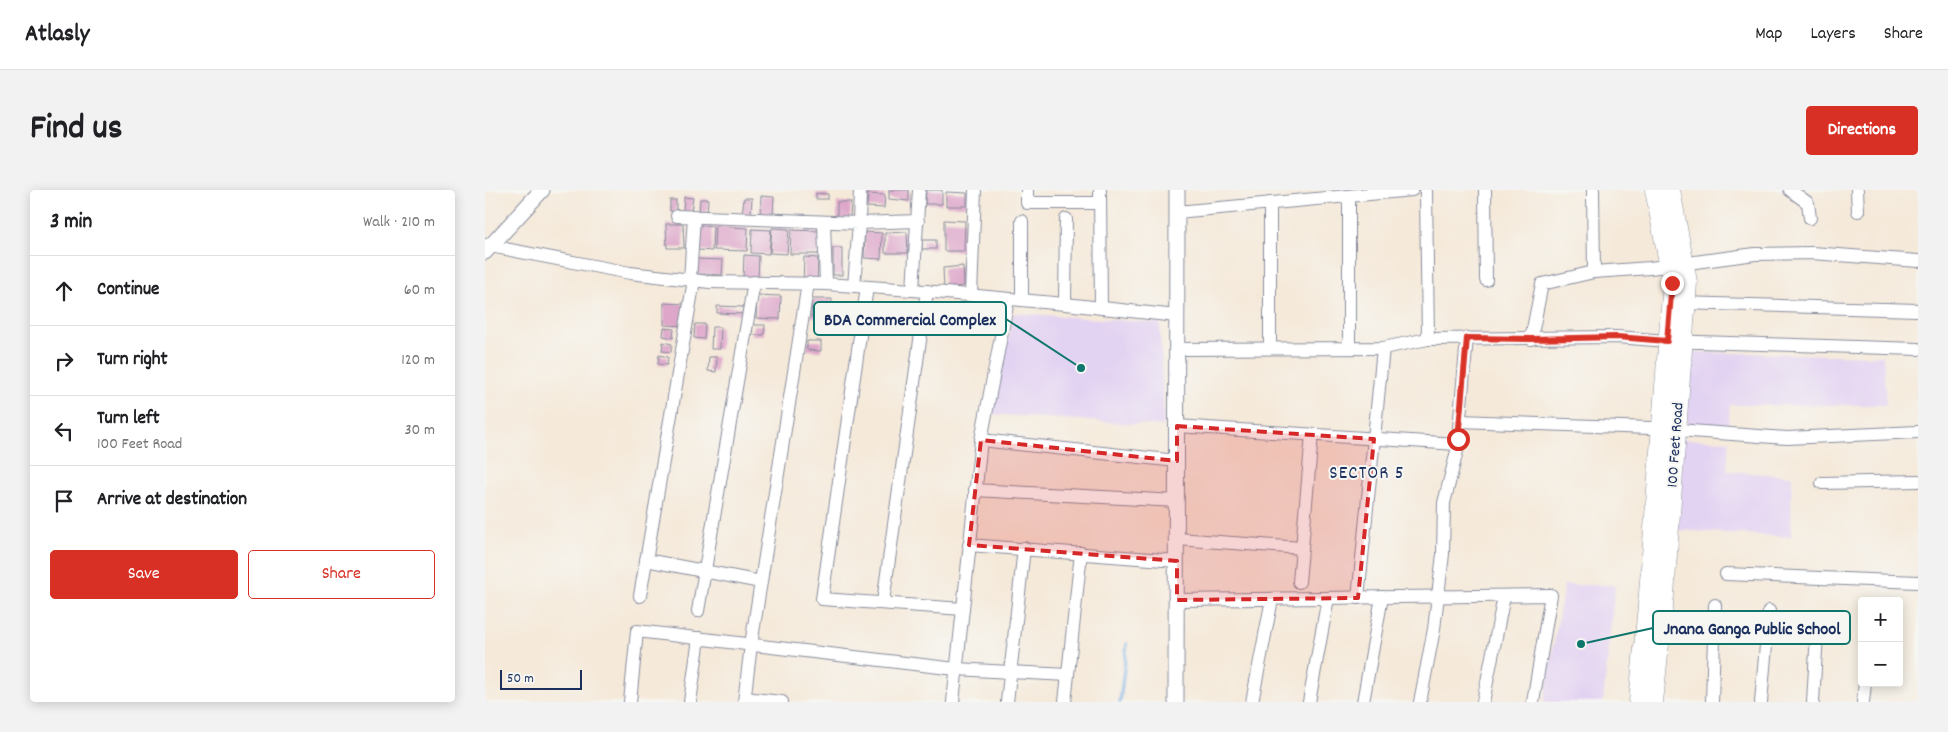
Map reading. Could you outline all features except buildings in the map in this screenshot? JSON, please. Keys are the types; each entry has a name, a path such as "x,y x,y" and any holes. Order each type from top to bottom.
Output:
{"main road":[{"name":"100 Feet Road","path":"1638,702 1648,594 1669,429 1678,303 1688,282 1677,265 1655,190"},
{"name":"100 Feet Road","path":"1671,190 1677,265"},
{"name":"100 Feet Road","path":"1654,702 1665,588 1669,429"}],"street":[{"path":"487,248 542,190"},
{"path":"861,190 859,224 861,286 822,599 963,609"},
{"path":"913,290 919,190"},
{"path":"971,296 975,190"},
{"path":"1027,190 1027,203 1101,196 1101,308"},
{"path":"1176,702 1177,190"},
{"path":"1177,212 1270,203 1313,194 1349,196 1363,192 1411,190"},
{"path":"1426,190 1428,339"},
{"path":"1485,190 1487,280"},
{"path":"1593,190 1594,272"},
{"path":"1790,190 1808,203 1810,218"},
{"path":"1857,190 1858,211"},
{"path":"1349,196 1349,348"},
{"path":"1270,203 1270,348"},
{"path":"677,216 859,224 918,221"},
{"path":"640,596 692,280 694,216"},
{"path":"1065,219 1065,304"},
{"path":"1022,221 1022,300"},
{"path":"825,222 826,284"},
{"path":"487,248 630,273 692,280 861,286 1177,316"},
{"path":"1531,339 1542,284 1594,272 1677,265 1755,254 1812,254 1918,261"},
{"path":"698,611 754,282"},
{"path":"782,702 745,700 751,645 808,283"},
{"path":"883,602 927,291"},
{"path":"953,702 981,440 1008,300"},
{"path":"1678,303 1918,310"},
{"path":"1177,349 1383,348 1428,339 1617,337 1676,341 1918,349"},
{"path":"1420,702 1438,597 1443,554 1444,503 1457,444 1467,338"},
{"path":"1358,598 1383,348"},
{"path":"1460,420 1669,429 1787,438 1918,432"},
{"path":"1177,426 1457,444"},
{"path":"1299,582 1312,435"},
{"path":"981,440 1177,461"},
{"path":"1822,483 1918,481"},
{"path":"975,490 1177,501"},
{"path":"1177,539 1302,548"},
{"path":"969,545 1177,561"},
{"path":"1007,702 1023,548"},
{"path":"1065,702 1081,553"},
{"path":"646,560 761,582"},
{"path":"1726,574 1918,582"},
{"path":"1483,702 1504,596"},
{"path":"1177,600 1551,596 1533,702"},
{"path":"1309,702 1328,598"},
{"path":"1363,702 1382,598"},
{"path":"1253,702 1272,599"},
{"path":"1712,702 1715,606"},
{"path":"1761,702 1769,611"},
{"path":"1813,702 1817,616"},
{"path":"631,702 637,631 956,669 1068,675"},
{"path":"690,702 699,638"},
{"path":"1863,702 1865,687"}],"highlighted area":[{"path":"1177,426 1374,439 1358,598 1177,600 1177,561 969,545 981,440 1177,461"}],"shaded area":[{"path":"1014,313 1160,323 1164,426 990,414"},
{"path":"1690,352 1883,356 1886,405 1730,405 1728,428 1687,424"},
{"path":"1683,439 1729,441 1727,471 1792,476 1791,537 1678,530"},
{"path":"1564,585 1615,585 1603,702 1544,702"}],"waterway":[{"path":"1120,702 1127,644"}],"place":[{"name":"BDA Commercial Complex","path":"1081,368"},
{"name":"Jnana Ganga Public School","path":"1581,644"}],"district":[{"name":"SECTOR 5","path":"1367,474"}],"route":[{"path":"1458,439 1467,338 1617,337 1667,341 1672,283"}]}
